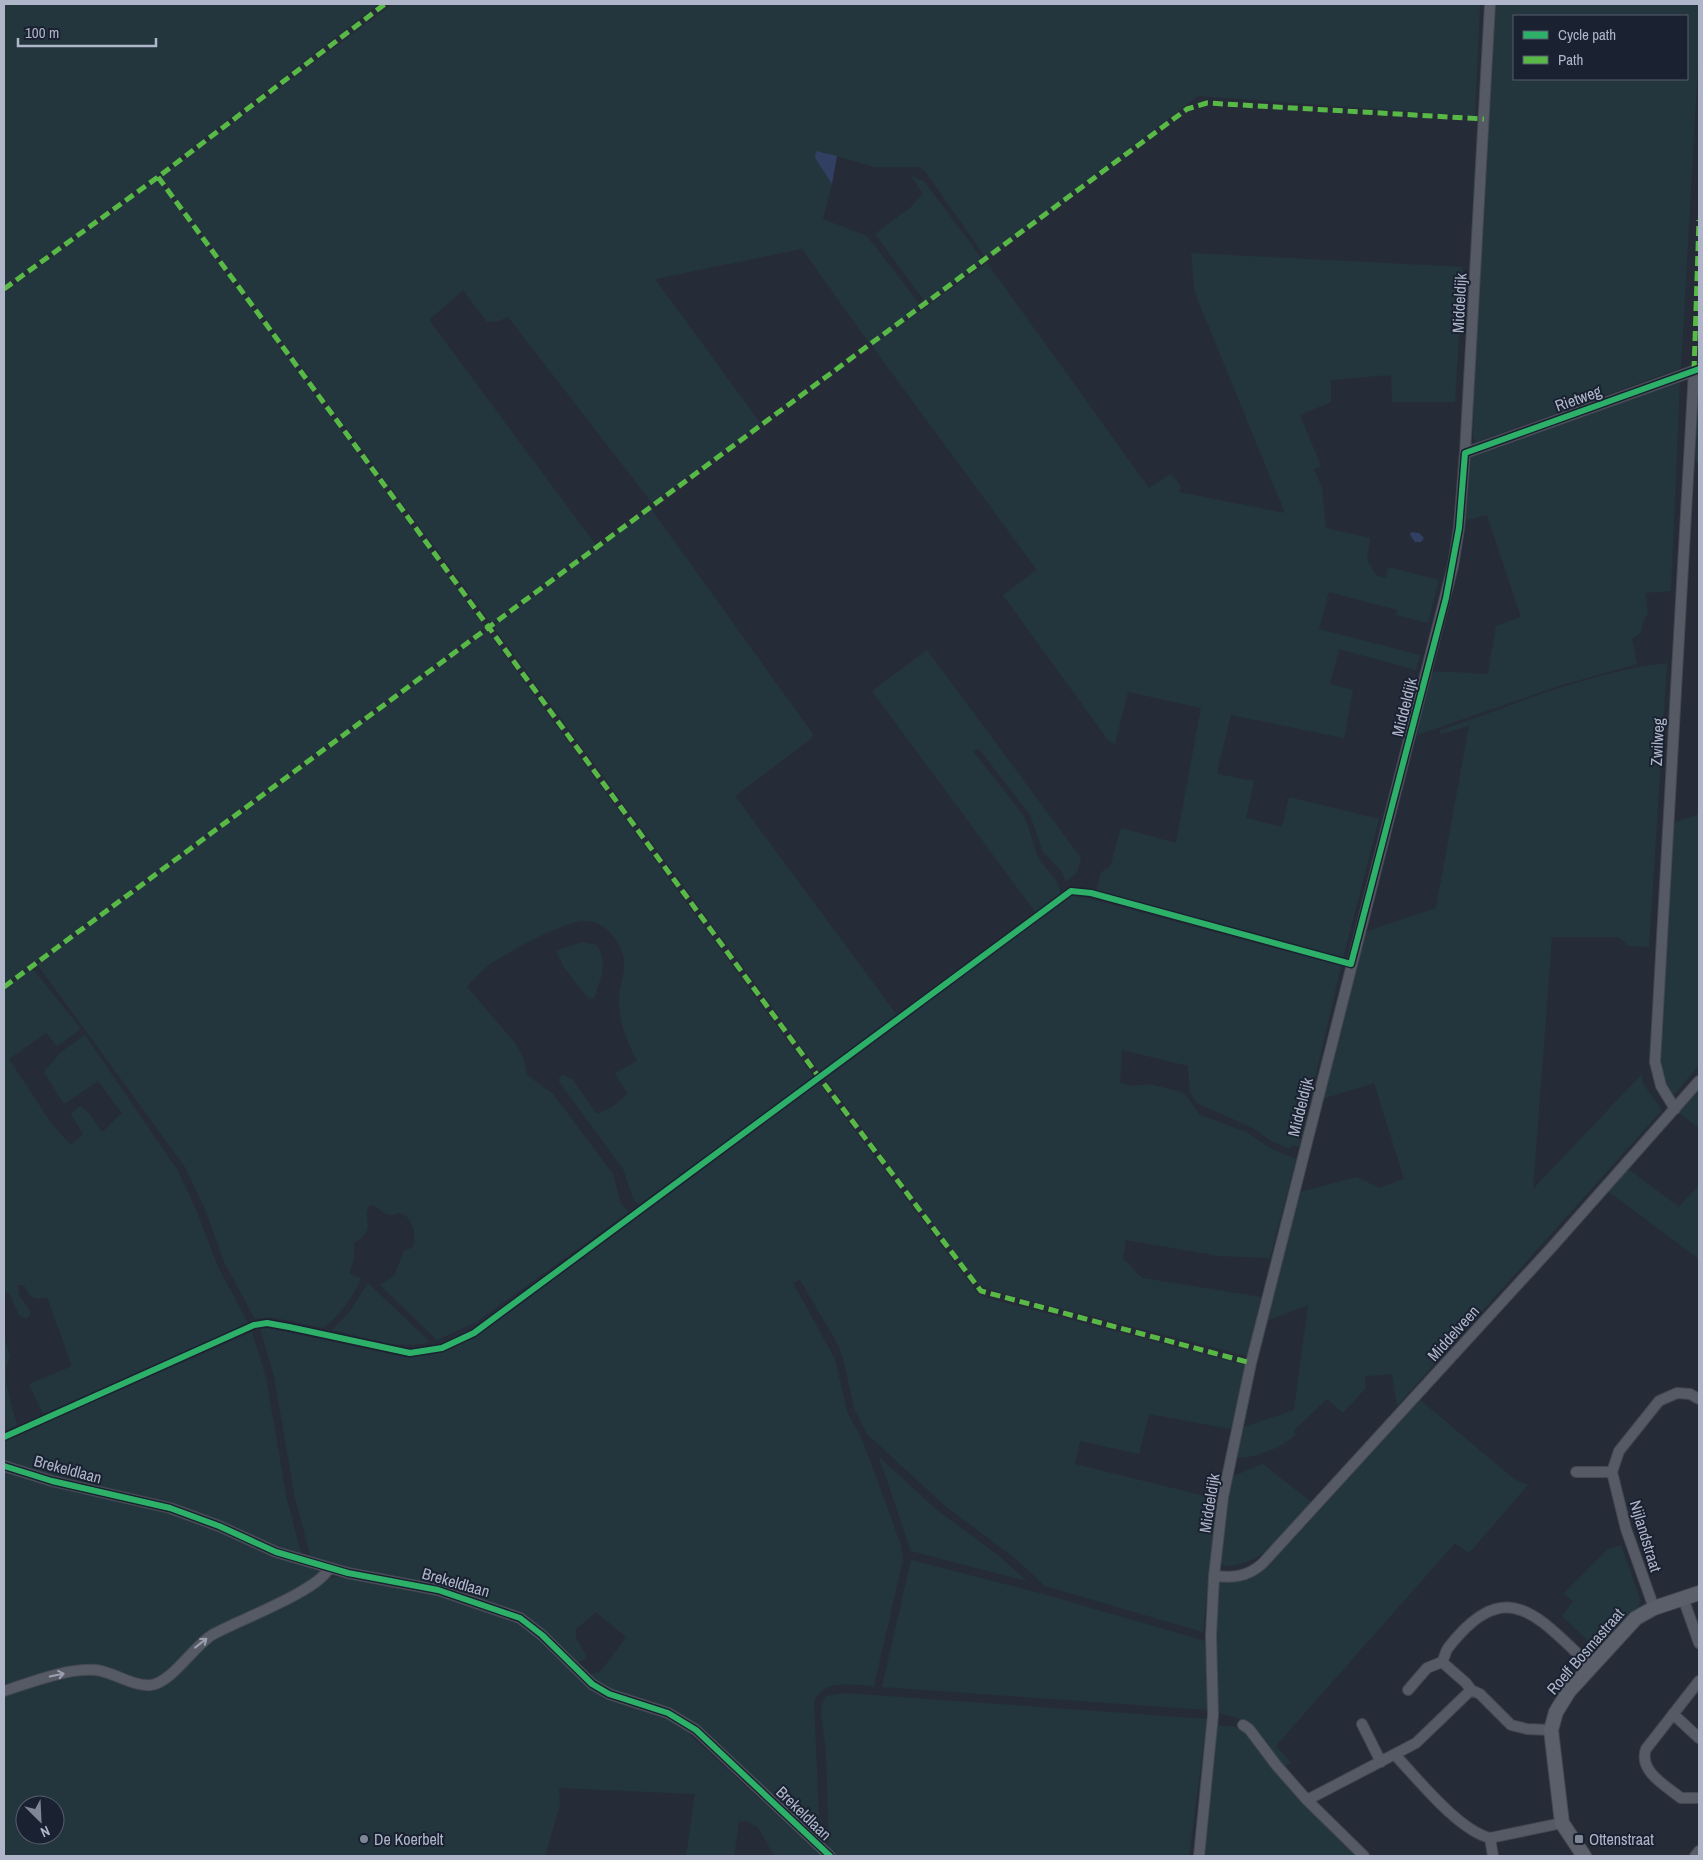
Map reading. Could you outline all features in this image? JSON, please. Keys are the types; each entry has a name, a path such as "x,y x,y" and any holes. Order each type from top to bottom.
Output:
{"street":[{"name":"Middeldijk","path":"1199,1856 1213,1715 1211,1634 1214,1576 1223,1497 1251,1362 1351,964 1446,598 1459,528 1465,453 1490,4"},
{"name":"Rietweg","path":"1465,453 1697,370"},
{"name":"Zwilweg","path":"1675,1109 1661,1086 1655,1062 1697,370"},
{"name":"Middelveen","path":"1214,1576 1241,1577 1249,1574 1262,1564 1699,1081"},
{"path":"1576,1472 1612,1472 1619,1451 1659,1401 1677,1393 1690,1394 1699,1399"},
{"name":"Brekeldlaan","path":"4,1466 52,1481 170,1508 219,1526 276,1552 330,1568 438,1590 520,1618 542,1635 592,1684 609,1694 668,1713 696,1730 830,1856"},
{"name":"Nijlandstraat","path":"1612,1472 1626,1529 1654,1608"},
{"path":"4,1691 50,1677 91,1670 144,1685 160,1683 207,1638 289,1598 326,1575 330,1568"},
{"name":"Roelf Bosmastraat","path":"1584,1856 1562,1823 1551,1730 1561,1702 1636,1618 1654,1608 1699,1593"},
{"path":"1684,1598 1699,1643"},
{"path":"1408,1690 1427,1668 1442,1662 1446,1650 1469,1625 1492,1610 1512,1607 1538,1617 1592,1667"},
{"path":"1442,1662 1466,1683 1471,1690 1480,1694 1510,1725 1527,1729 1551,1730"},
{"path":"1699,1681 1646,1749 1644,1756 1648,1771 1681,1798 1699,1798"},
{"path":"1307,1800 1416,1743 1471,1690"},
{"path":"1673,1714 1699,1738"},
{"path":"1362,1724 1382,1762"},
{"path":"1243,1725 1249,1729 1277,1766 1307,1800 1364,1856"},
{"path":"1395,1755 1469,1830 1490,1838 1562,1823"},
{"path":"1490,1838 1493,1856"},
{"path":"1695,1856 1699,1851"}],"shaded area":[{"path":"4,4 379,4 150,180 4,287"},
{"path":"393,4 1480,4 1475,116 1198,96 986,258 925,171 919,167 875,167 822,152 815,158 832,184 823,219 867,236 921,306 870,344 802,249 655,279 761,424 652,503 508,317 499,321 487,322 463,290 429,320 596,545 491,623 160,177"},
{"path":"1496,4 1699,4 1699,46 1681,368 1476,442 1473,437 1475,324 1484,221"},
{"path":"911,176 924,181 983,260 926,303 875,234 911,207 923,194"},
{"path":"157,179 485,627 4,985 4,293"},
{"path":"1191,253 1463,267 1455,402 1392,402 1391,376 1388,375 1331,380 1331,402 1300,415 1321,466 1314,469 1322,488 1326,528 1370,538 1367,559 1376,575 1386,578 1388,567 1439,580 1428,623 1396,615 1397,610 1329,592 1319,629 1420,655 1416,670 1339,649 1330,684 1353,690 1344,738 1231,715 1218,768 1218,774 1254,781 1246,818 1282,827 1289,797 1379,819 1343,958 1096,892 1101,872 1110,867 1121,828 1176,843 1201,708 1128,692 1115,744 1108,740 1003,595 1037,570 872,346 987,263 1149,488 1171,474 1181,486 1179,492 1285,513 1195,293"},
{"path":"1680,379 1671,591 1645,593 1648,614 1643,621 1641,633 1632,639 1637,664 1562,685 1417,735 1430,671 1488,674 1496,626 1521,617 1487,515 1463,521 1466,481 1472,455"},
{"path":"1699,381 1699,462 1695,462"},
{"path":"651,509 813,734 812,738 735,796 897,1015 820,1072 493,626"},
{"path":"487,631 814,1077 640,1204 634,1201 623,1169 558,1080 562,1075 572,1079 597,1114 612,1107 628,1094 615,1073 637,1061 620,1017 619,995 624,966 623,955 618,943 610,932 594,922 579,922 551,931 493,962 467,987 515,1043 524,1060 527,1075 553,1094 613,1174 621,1204 629,1212 475,1323 437,1340 380,1285 394,1276 404,1251 413,1247 414,1232 411,1222 399,1213 389,1215 374,1205 369,1206 367,1212 368,1228 366,1233 354,1243 354,1260 349,1273 361,1279 350,1299 335,1318 323,1328 270,1317 255,1319 225,1264 205,1209 185,1167 37,964"},
{"path":"927,650 1081,858 1077,872 1066,882 1062,872 1043,852 1030,815 979,749 973,751 1023,815 1039,859 1060,889 1061,895 1036,913 872,691"},
{"path":"1667,663 1649,947 1629,946 1618,937 1552,937 1533,1189 1642,1074 1642,1082 1662,1110 1397,1406 1392,1374 1365,1376 1365,1389 1343,1413 1327,1399 1293,1431 1296,1435 1290,1440 1259,1455 1234,1458 1241,1428 1294,1410 1308,1305 1265,1321 1296,1193 1357,1177 1379,1188 1404,1179 1374,1083 1319,1100 1362,933 1436,908 1469,726 1441,734 1439,731 1523,700 1580,682 1638,667"},
{"path":"1699,814 1699,1065 1673,1096 1663,1083 1660,1065 1674,823"},
{"path":"1072,894 1341,966 1299,1147 1292,1145 1291,1149 1271,1141 1255,1129 1197,1103 1190,1092 1188,1066 1122,1050 1120,1083 1133,1086 1149,1084 1178,1091 1186,1095 1200,1115 1246,1132 1270,1148 1296,1159 1270,1258 1219,1256 1126,1240 1123,1259 1143,1278 1261,1297 1247,1356 1004,1294 979,1285 824,1077"},
{"path":"582,942 597,945 603,965 594,998 589,999 565,969 556,951"},
{"path":"32,968 81,1029 57,1046 46,1033 9,1059 53,1126 71,1145 83,1134 71,1114 80,1106 88,1112 102,1132 122,1113 98,1081 64,1104 44,1072 61,1052 85,1035 178,1171 197,1212 218,1267 248,1323 43,1414 29,1384 72,1366 47,1297 32,1297 24,1285 18,1285 19,1295 31,1313 27,1319 19,1315 10,1295 4,1291 4,989"},
{"path":"818,1082 978,1294 987,1298 1245,1365 1231,1429 1149,1414 1139,1454 1080,1441 1075,1464 1217,1499 1203,1632 1045,1586 1015,1558 944,1505 867,1434 854,1409 843,1357 836,1341 800,1280 793,1283 835,1359 847,1412 863,1442 901,1545 903,1559 874,1686 848,1684 831,1686 818,1694 814,1702 820,1842 711,1737 607,1688 589,1675 601,1671 626,1637 596,1612 576,1629 576,1638 586,1655 585,1659 575,1663 509,1609 456,1591 312,1562 295,1498 274,1376 260,1329 268,1328 409,1358 457,1341 500,1315"},
{"path":"1699,1088 1699,1128 1678,1112"},
{"path":"1628,1169 1679,1207 1699,1185 1699,1259 1608,1191"},
{"path":"368,1283 430,1342 406,1345 394,1344 332,1330 349,1313"},
{"path":"252,1332 266,1378 287,1500 302,1557 264,1541 4,1462 4,1441"},
{"path":"4,1336 10,1356 6,1372 7,1381 17,1425 4,1431"},
{"path":"1420,1400 1514,1479 1528,1485 1469,1553 1455,1543 1288,1732 1276,1746 1291,1763 1284,1767 1249,1722 1217,1712 1215,1656 1218,1583 1257,1574 1266,1569"},
{"path":"879,1457 938,1511 999,1556 1027,1581 911,1551"},
{"path":"1263,1464 1311,1502 1284,1534 1264,1553 1252,1560 1225,1566 1220,1563 1231,1477"},
{"path":"4,1469 155,1506 318,1567 324,1572 279,1600 218,1627 155,1681 141,1682 102,1666 82,1666 4,1688"},
{"path":"1621,1545 1640,1598 1639,1606 1598,1650 1562,1616 1573,1601 1564,1593 1608,1549"},
{"path":"911,1560 1043,1594 1205,1641 1208,1710 882,1687"},
{"path":"339,1577 440,1594 515,1622 529,1630 578,1675 683,1726 692,1737 822,1856 774,1856 758,1827 746,1821 739,1822 734,1856 686,1856 695,1794 559,1788 560,1804 545,1856 4,1856 4,1695 69,1674 99,1674 152,1689 212,1639 327,1578"},
{"path":"845,1693 1207,1719 1189,1856 836,1856 829,1850 826,1751 821,1713 822,1704 826,1696"},
{"path":"1215,1725 1236,1727 1243,1731 1292,1792 1355,1856 1202,1856"}],"water":[{"path":"816,151 837,156 832,184 815,158"},
{"path":"1411,532 1419,533 1424,538 1421,542 1415,542 1410,535"}],"marked path":[{"path":"4,289 158,177 385,4"},
{"path":"4,987 1187,109 1207,103 1484,119"},
{"path":"158,177 819,1077 981,1291 1251,1363"},
{"path":"1694,371 1699,220"}],"cycle path":[{"path":"4,1437 254,1325 267,1323 410,1353 442,1348 474,1333 1071,891 1091,893 1351,964 1446,598 1459,528 1465,453 1699,369"},
{"path":"4,1466 52,1481 170,1508 219,1526 276,1552 348,1573 438,1590 520,1618 542,1635 592,1684 609,1694 668,1713 696,1730 830,1856"}],"place":[{"name":"De Koerbelt","path":"364,1839"},
{"name":"Ottenstraat","path":"1579,1839"}]}
